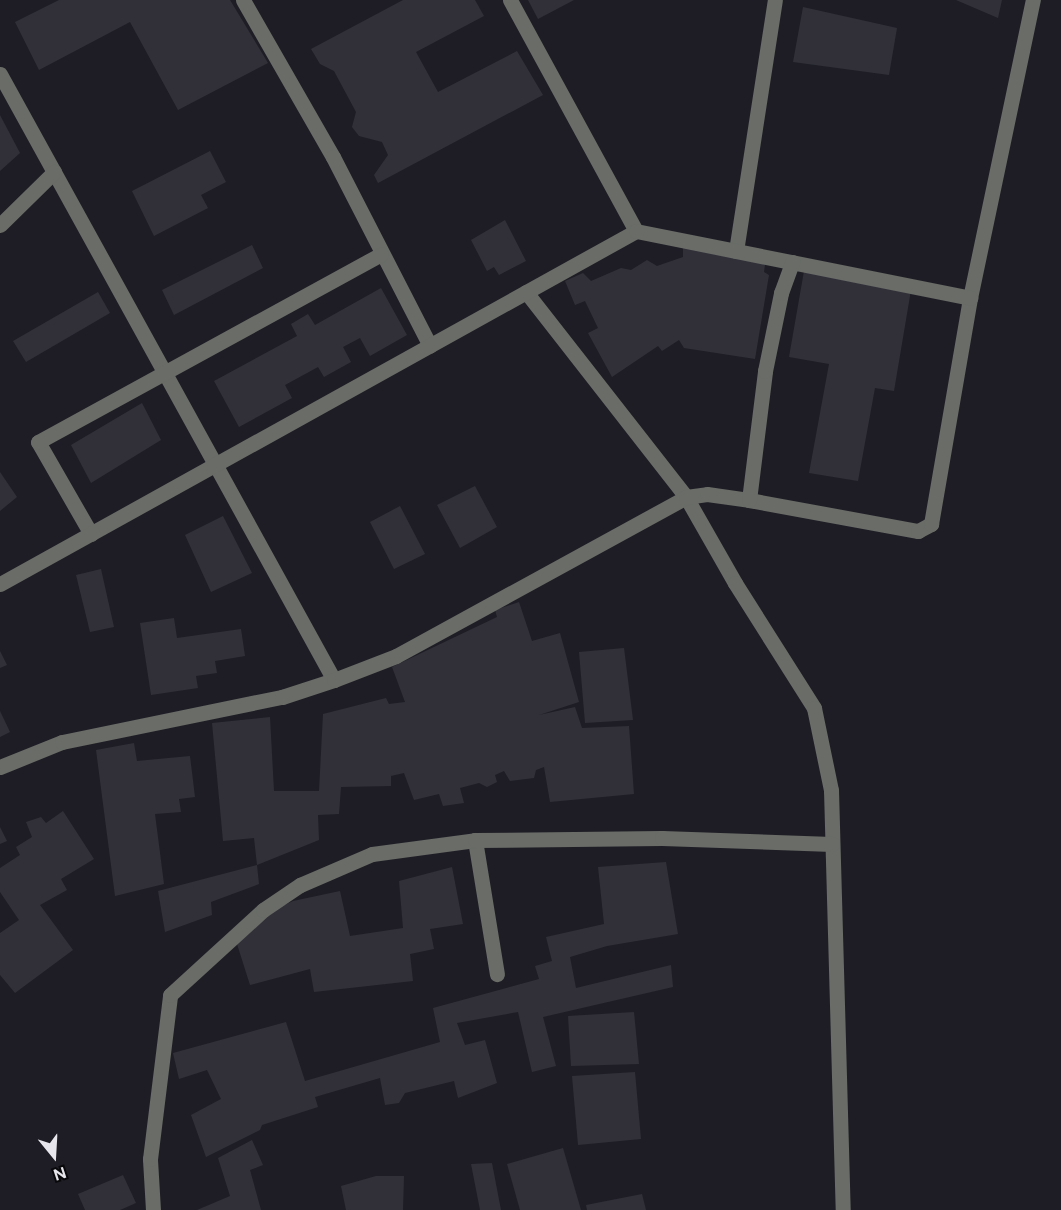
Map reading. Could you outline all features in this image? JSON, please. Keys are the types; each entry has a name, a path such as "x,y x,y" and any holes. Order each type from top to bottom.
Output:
{"street":[{"path":"243,0 333,157 430,346"},
{"path":"510,0 636,231"},
{"path":"736,251 775,0"},
{"path":"0,767 62,742 282,697 396,656 686,497 707,494 918,531 927,529 931,524 970,298 1033,0"},
{"path":"0,74 334,680"},
{"path":"0,225 54,172"},
{"path":"0,584 636,231 970,298"},
{"path":"91,534 38,442 381,254"},
{"path":"748,500 765,371 780,292 792,262"},
{"path":"526,292 686,497 735,583 814,708 831,790 843,1210"},
{"path":"153,1210 150,1159 170,995 263,910 300,885 372,854 475,840 662,838 832,844"},
{"path":"475,840 497,974"}],"building":[{"path":"59,0 230,0 268,63 178,110 130,22 39,70 15,22"},
{"path":"403,0 475,0 484,16 416,52 438,92 517,51 543,95 378,183 374,175 388,155 382,142 359,136 352,127 356,112 334,71 320,64 311,49"},
{"path":"528,0 574,0 538,19"},
{"path":"956,0 1002,0 998,18"},
{"path":"803,7 897,28 889,75 793,62"},
{"path":"0,115 20,153 0,171"},
{"path":"210,151 226,182 201,195 208,208 154,236 132,191"},
{"path":"505,220 526,261 499,275 494,267 487,271 471,240"},
{"path":"683,238 766,258 764,272 769,275 755,359 684,348 679,340 662,351 658,346 612,377 588,333 598,328 585,301 575,305 565,281 583,273 591,281 621,268 631,270 647,260 657,266 683,257"},
{"path":"252,245 263,268 174,315 162,290"},
{"path":"804,271 911,290 894,391 875,388 858,481 809,473 829,364 789,357"},
{"path":"381,288 407,335 370,356 360,338 343,347 351,362 324,377 318,367 285,385 292,398 239,427 214,381 297,336 291,324 308,314 315,325"},
{"path":"98,292 110,313 26,362 13,341"},
{"path":"142,403 161,440 91,483 71,445"},
{"path":"0,472 17,497 0,511"},
{"path":"475,486 497,527 460,548 437,505"},
{"path":"400,506 425,554 394,569 370,522"},
{"path":"223,516 252,573 211,592 185,535"},
{"path":"101,569 114,627 90,632 76,575"},
{"path":"519,602 532,641 560,633 579,702 539,715 575,707 582,728 629,726 634,794 550,802 544,767 536,770 534,778 510,781 504,771 495,775 497,782 487,787 479,783 460,788 464,803 443,806 439,794 414,800 404,773 391,776 391,786 341,787 339,814 318,815 319,840 257,865 254,838 223,841 212,723 270,717 274,791 319,791 323,714 386,698 389,704 405,702 392,667 497,617 495,610"},
{"path":"174,618 177,638 241,629 245,656 215,661 217,673 196,676 198,688 151,695 140,623"},
{"path":"624,648 633,720 585,723 579,652"},
{"path":"0,651 7,665 0,668"},
{"path":"0,711 10,732 0,737"},
{"path":"134,743 137,761 190,756 195,797 179,799 181,812 155,814 164,884 115,896 96,750"},
{"path":"63,811 94,859 61,879 67,890 40,905 73,950 15,993 0,975 0,933 19,920 0,892 0,868 20,855 16,847 32,837 26,822 41,817 46,823"},
{"path":"0,827 7,841 0,844"},
{"path":"666,862 678,934 607,946 570,957 576,988 671,965 673,987 543,1017 556,1066 532,1072 518,1012 457,1023 465,1045 485,1040 497,1083 458,1098 454,1081 405,1093 399,1103 385,1105 380,1078 315,1097 318,1107 262,1125 260,1130 206,1157 191,1115 221,1099 207,1070 179,1079 173,1053 286,1022 305,1081 440,1042 433,1008 539,979 535,966 552,961 546,937 604,924 598,867"},
{"path":"257,865 259,884 211,902 212,915 165,932 158,891"},
{"path":"452,867 463,924 430,929 434,949 410,954 413,981 314,992 310,969 250,985 237,944 267,913 293,901 340,891 350,936 403,928 399,881"},
{"path":"634,1012 639,1064 571,1066 568,1016"},
{"path":"635,1072 641,1139 578,1145 572,1076"},
{"path":"252,1140 263,1165 250,1170 261,1210 197,1210 230,1196 218,1158"},
{"path":"563,1148 581,1210 520,1210 507,1164"},
{"path":"492,1163 501,1210 480,1210 471,1164"},
{"path":"123,1175 136,1203 120,1210 85,1210 78,1194"},
{"path":"376,1176 404,1176 403,1210 346,1210 341,1186"},
{"path":"642,1194 646,1210 587,1210 586,1205"}]}
